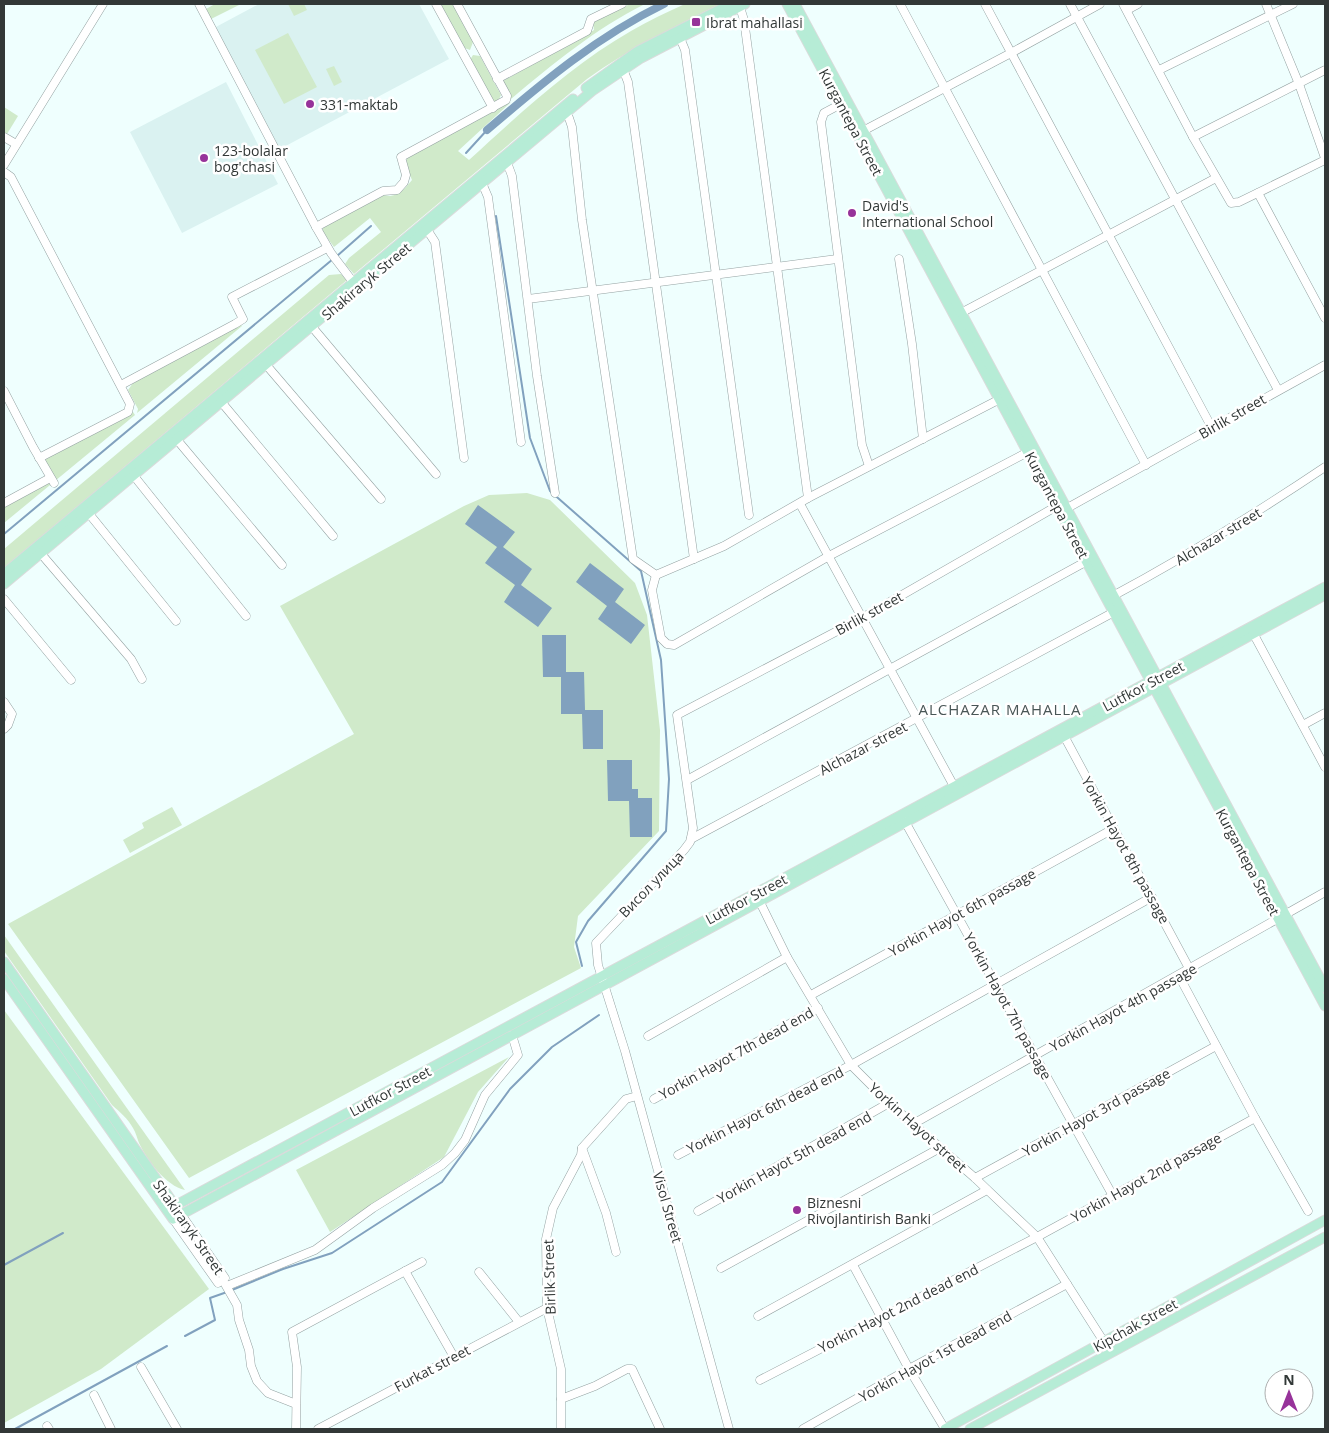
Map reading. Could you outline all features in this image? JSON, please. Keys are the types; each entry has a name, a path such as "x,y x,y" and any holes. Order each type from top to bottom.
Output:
{"main road":[{"name":"Shakiraryk Street","path":"4,574 38,550 131,473 564,110 622,66 679,34 739,4"},
{"name":"Kurgantepa Street","path":"787,4 841,104 860,132"},
{"name":"Kurgantepa Street","path":"795,4 860,132 1087,561 1111,598 1114,612 1157,683"},
{"name":"Shakiraryk Street","path":"309,324 353,282 482,183 506,159"},
{"name":"Kurgantepa Street","path":"958,315 1028,452 1111,598 1282,915 1325,988"},
{"name":"Shakiraryk Street","path":"4,584 38,550"},
{"name":"Lutfkor Street","path":"171,1208 603,981 1063,734 1252,631 1325,587"},
{"name":"Lutfkor Street","path":"1252,631 1325,595"},
{"name":"Kurgantepa Street","path":"1282,915 1325,1006"},
{"name":"Shakiraryk Street","path":"4,962 177,1217"},
{"name":"Shakiraryk Street","path":"4,979 171,1208"},
{"name":"Lutfkor Street","path":"177,1217 512,1035 603,981"},
{"name":"Kipchak Street","path":"945,1429 1325,1220"},
{"name":"Kipchak Street","path":"970,1429 1325,1237"},
{"path":"1018,1389 1024,1392 1025,1400"}],"street":[{"path":"4,165 103,4"},
{"path":"199,4 316,227 329,250 353,282"},
{"path":"436,4 493,108"},
{"path":"316,227 383,191 397,190 404,182 406,175 401,157 493,108 506,98 498,79 458,4"},
{"path":"498,79 587,31 591,19 622,4"},
{"path":"739,4 744,20 808,498"},
{"path":"900,4 1146,465"},
{"path":"985,4 1212,428"},
{"path":"1070,4 1278,390"},
{"path":"860,132 1011,54 1100,4"},
{"path":"1138,4 1125,7 1193,137 1231,203 1239,202 1325,159 1299,84 1266,4"},
{"path":"1159,70 1293,4"},
{"path":"679,34 686,50 749,515"},
{"path":"622,66 628,82 694,559"},
{"path":"1193,137 1325,70"},
{"path":"841,104 824,113 821,122 862,445 869,466"},
{"path":"564,110 572,127 581,211 633,559 656,575"},
{"path":"4,137 16,144"},
{"path":"506,159 512,176 555,493"},
{"path":"4,172 11,177 129,402 128,412 39,458"},
{"path":"958,315 1216,178"},
{"path":"482,183 488,197 521,442"},
{"path":"1258,193 1325,318"},
{"path":"425,226 435,242 464,458"},
{"path":"121,385 244,321 232,297 329,250"},
{"path":"528,300 837,259"},
{"path":"899,259 912,344 923,439"},
{"path":"309,324 436,474"},
{"path":"263,362 381,499"},
{"name":"Birlik street","path":"677,715 1146,465 1325,365"},
{"path":"4,390 52,480 4,502"},
{"path":"219,399 333,536"},
{"path":"656,575 724,546 808,498 1000,399"},
{"path":"175,436 282,565"},
{"path":"656,575 652,590 661,638 667,644 674,646 829,556 1028,452"},
{"name":"Alchazar street","path":"1111,598 1262,509 1325,467"},
{"path":"131,473 246,616"},
{"path":"800,504 956,791"},
{"path":"86,510 176,621"},
{"path":"38,550 130,659 142,679"},
{"path":"687,780 1087,561"},
{"path":"4,599 71,680"},
{"name":"Alchazar street","path":"691,839 1114,612"},
{"path":"1252,631 1325,767"},
{"path":"4,702 12,714 8,725 4,728"},
{"path":"1303,725 1325,713"},
{"name":"Висол улица","path":"603,981 596,950 598,939 684,850 691,839 692,828 687,780 677,715"},
{"name":"Yorkin Hayot 8th passage","path":"1063,734 1190,970"},
{"name":"Yorkin Hayot 7th passage","path":"904,819 1113,1196"},
{"name":"Yorkin Hayot 6th passage","path":"811,995 1113,829"},
{"name":"Yorkin Hayot 4th passage","path":"914,1124 1190,970 1282,915 1325,892"},
{"name":"Yorkin Hayot 6th dead end","path":"678,1155 851,1065 1152,897"},
{"name":"Yorkin Hayot street","path":"758,898 787,957 851,1065 889,1103 975,1178 1037,1237 1104,1342"},
{"path":"648,1036 787,957"},
{"path":"1179,976 1254,1118 1308,1211"},
{"name":"Visol Street","path":"603,981 637,1096 729,1429"},
{"name":"Yorkin Hayot 7th dead end","path":"654,1099 818,1008"},
{"path":"296,1404 268,1393 257,1381 251,1366 249,1350 239,1320 237,1305 224,1283 315,1250 373,1208 449,1159 465,1140 485,1095 518,1055 512,1035"},
{"name":"Yorkin Hayot 3rd passage","path":"975,1178 1216,1046"},
{"name":"Birlik Street","path":"561,1429 562,1368 547,1308 546,1256 549,1222 558,1194 581,1155 582,1148 626,1099 637,1096"},
{"name":"Yorkin Hayot 5th dead end","path":"698,1211 889,1103"},
{"name":"Yorkin Hayot 2nd passage","path":"1037,1237 1254,1118"},
{"path":"582,1148 606,1213 616,1252"},
{"path":"721,1268 940,1148"},
{"path":"758,1316 987,1190"},
{"name":"Shakiraryk Street","path":"177,1217 218,1283 224,1283"},
{"name":"Yorkin Hayot 2nd dead end","path":"760,1380 1037,1237"},
{"path":"296,1429 297,1367 292,1332 422,1262"},
{"path":"853,1265 909,1368 945,1429"},
{"path":"405,1271 454,1357"},
{"path":"479,1272 519,1322"},
{"name":"Yorkin Hayot 1st dead end","path":"802,1429 909,1368 1067,1284"},
{"name":"Furkat street","path":"318,1429 547,1308"},
{"path":"141,1367 177,1429"},
{"path":"561,1399 595,1386 627,1369 632,1369 660,1429"},
{"path":"94,1395 111,1429"}],"shaded area":[{"name":"331-maktab","path":"259,4 419,4 449,59 280,149 214,28"},
{"name":"123-bolalar bog'chasi","path":"226,82 278,184 182,233 130,132"}],"green space":[{"path":"215,4 241,4 211,19 206,9"},
{"path":"288,4 304,4 307,10 294,16"},
{"path":"440,4 453,4 473,42 470,50 462,47"},
{"path":"630,4 645,4 592,36 511,99 503,81 594,30 593,22"},
{"path":"685,4 720,4 635,48 587,79 354,274 345,264 349,258 381,232 370,218 334,247 323,232 323,228 382,195 394,195 402,190 412,180 405,163 408,156 511,102 458,151 469,160 567,74 637,27"},
{"path":"288,33 317,87 284,104 255,50"},
{"path":"473,55 480,56 501,95 498,101 493,101 470,60"},
{"path":"334,66 342,82 334,86 326,69"},
{"path":"4,107 18,116 7,134 4,132"},
{"path":"341,274 347,280 4,568 4,549 329,275"},
{"path":"241,325 137,413 138,409 128,390 133,383"},
{"path":"133,412 135,415 4,523 4,507 55,480 45,461 46,459"},
{"path":"527,493 550,500 635,583 647,615 660,730 659,831 578,916 574,947 581,968 189,1178 8,924 354,734 280,606 464,506 489,495"},
{"path":"172,807 182,825 130,853 123,840 144,828 142,823"},
{"path":"4,935 185,1190 178,1188 164,1178 142,1150 131,1125 112,1105 4,951"},
{"path":"4,1010 209,1289 101,1369 4,1423"},
{"path":"509,1057 478,1092 444,1157 330,1232 296,1170"}],"water":[{"path":"478,505 515,532 503,547 532,569 521,585 552,608 538,627 504,602 515,585 485,563 497,547 465,524"},
{"path":"590,563 624,589 615,602 645,625 631,644 598,619 607,606 576,582"},
{"path":"542,635 566,635 566,672 584,672 585,710 603,710 603,749 583,749 582,714 561,714 561,677 543,677"},
{"path":"607,760 632,760 632,789 638,789 638,798 652,798 652,837 630,837 629,801 608,801"}],"waterway":[{"path":"487,130 550,77 594,45 616,30 664,4"},
{"path":"466,153 487,130"},
{"path":"496,216 530,438 550,491 641,571 661,660 669,779 666,831 588,921 576,942 582,966"},
{"path":"337,256 371,226"},
{"path":"4,534 333,259"},
{"path":"232,1290 283,1269 332,1253 442,1182 510,1089 552,1047 599,1015"},
{"path":"4,1265 63,1233"},
{"path":"185,1336 215,1320 210,1298 227,1292"},
{"path":"15,1429 167,1346"}],"place":[{"name":"Ibrat mahallasi","path":"696,22"},
{"name":"331-maktab","path":"310,104"},
{"name":"123-bolalar bog'chasi","path":"204,158"},
{"name":"David's International School","path":"852,213"},
{"name":"Biznesni Rivojlantirish Banki","path":"797,1210"}],"district":[{"name":"ALCHAZAR MAHALLA","path":"1000,709"}]}
